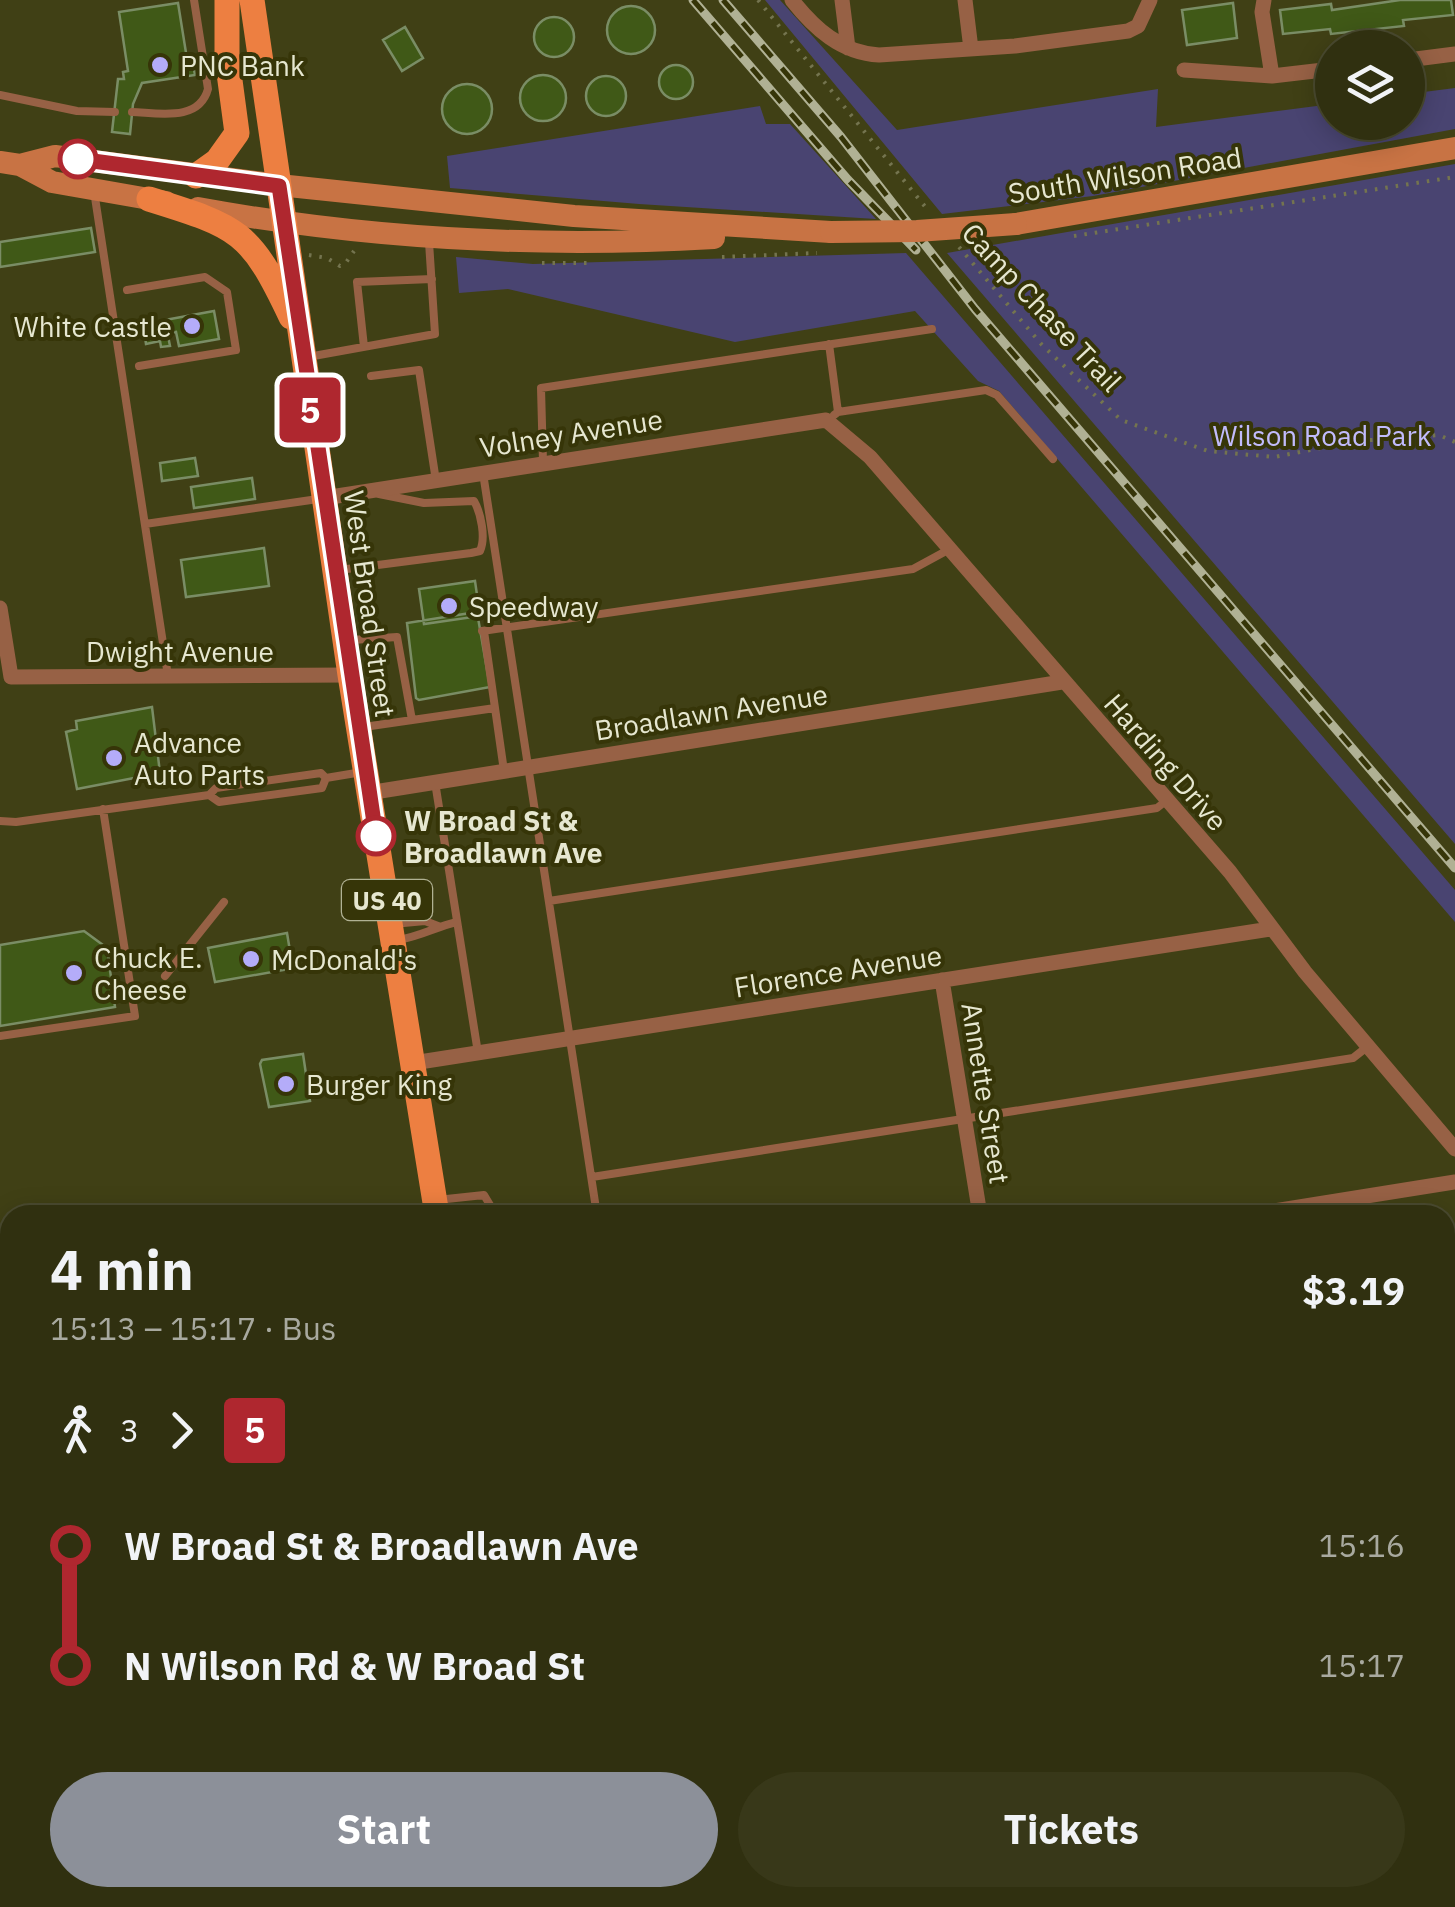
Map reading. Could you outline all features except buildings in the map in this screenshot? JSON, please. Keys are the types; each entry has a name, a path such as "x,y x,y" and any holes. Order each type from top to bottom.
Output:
{"main road":[{"path":"196,176 216,161 237,133 226,58 227,0"},
{"name":"West Broad Street","path":"252,0 358,728 436,1205"},
{"name":"South Wilson Road","path":"10,164 55,156 279,186 574,216 831,232 1016,224 1455,148"},
{"name":"South Wilson Road","path":"10,164 52,182 94,190 285,222 429,236 620,240 802,231"},
{"path":"150,199 208,217 240,235 268,268 302,348"}],"street":[{"path":"792,0 814,27 848,48 878,55 1133,30 1146,14 1150,0"},
{"path":"842,0 848,48"},
{"path":"965,0 971,48"},
{"path":"1264,0 1262,12 1272,76"},
{"path":"1425,58 1455,54"},
{"path":"1184,70 1272,76 1315,71"},
{"name":"Volney Avenue","path":"324,498 832,416"},
{"name":"Harding Drive","path":"832,416 1230,872 1270,929 1455,1148"},
{"name":"Dwight Avenue","path":"0,608 11,677 350,675"},
{"name":"Broadlawn Avenue","path":"367,782 435,782 1062,682"},
{"name":"Florence Avenue","path":"413,1063 1270,929"},
{"name":"Annette Street","path":"942,980 978,1205"},
{"path":"1311,1205 1455,1182"}],"lane":[{"path":"132,112 187,112 197,108 206,96 194,0"},
{"path":"0,95 77,111 115,112"},
{"path":"94,190 168,676"},
{"path":"302,348 364,347 435,334 429,236"},
{"path":"127,290 205,278 226,292 236,350 139,366"},
{"path":"364,347 357,282 432,279"},
{"path":"543,462 541,388 932,329"},
{"path":"829,344 832,416 986,390 997,395 1053,460"},
{"path":"371,376 419,370 436,481"},
{"path":"483,472 596,1205"},
{"path":"335,571 480,551 484,544 474,501 424,503 370,491"},
{"path":"145,524 324,498"},
{"path":"504,771 483,631 913,569 948,550"},
{"path":"345,641 397,636 404,642 412,720"},
{"path":"358,728 495,708"},
{"path":"0,821 209,795 216,788 321,773 326,778 367,782"},
{"path":"209,795 219,802 322,788 326,778"},
{"path":"435,782 478,1053"},
{"path":"549,902 1156,808 1167,800"},
{"path":"0,1036 135,1016 103,808"},
{"path":"165,976 224,902"},
{"path":"392,932 426,921 438,926"},
{"path":"392,932 427,935 438,926 456,922"},
{"path":"592,1177 1353,1058 1367,1047"},
{"path":"447,1205 484,1195 490,1205"}],"path":[{"name":"Camp Chase Trail","path":"758,0 936,221"},
{"path":"1089,234 1455,177"},
{"name":"Camp Chase Trail","path":"948,234 1042,345 1122,420 1208,452 1274,457 1358,441 1439,435 1455,442"}],"green space":[{"path":"765,0 780,0 897,130 1158,89 1156,127 1315,106 1315,140 1396,140 1093,196 942,214"},
{"path":"1455,88 1455,129 1425,135 1425,92"},
{"path":"760,106 766,124 790,124 876,219 450,188 447,156"},
{"name":"Wilson Road Park","path":"1455,164 1455,844 947,253"},
{"path":"906,253 1455,890 1455,922 999,391 978,381 915,311 735,342 508,289 459,293 456,257 533,264"}],"railway":[{"path":"693,0 848,180 916,250"},
{"path":"723,0 841,137 975,309 1455,868"}],"bus line":[{"name":"5","path":"78,159 279,186 376,836"}],"place":[{"name":"PNC Bank","path":"160,65"},
{"name":"White Castle","path":"192,326"},
{"name":"Speedway","path":"449,606"},
{"name":"Advance Auto Parts","path":"114,758"},
{"name":"W Broad St & Broadlawn Ave","path":"376,836"},
{"name":"McDonald's","path":"251,959"},
{"name":"Chuck E. Cheese","path":"74,973"},
{"name":"Burger King","path":"286,1084"}]}
